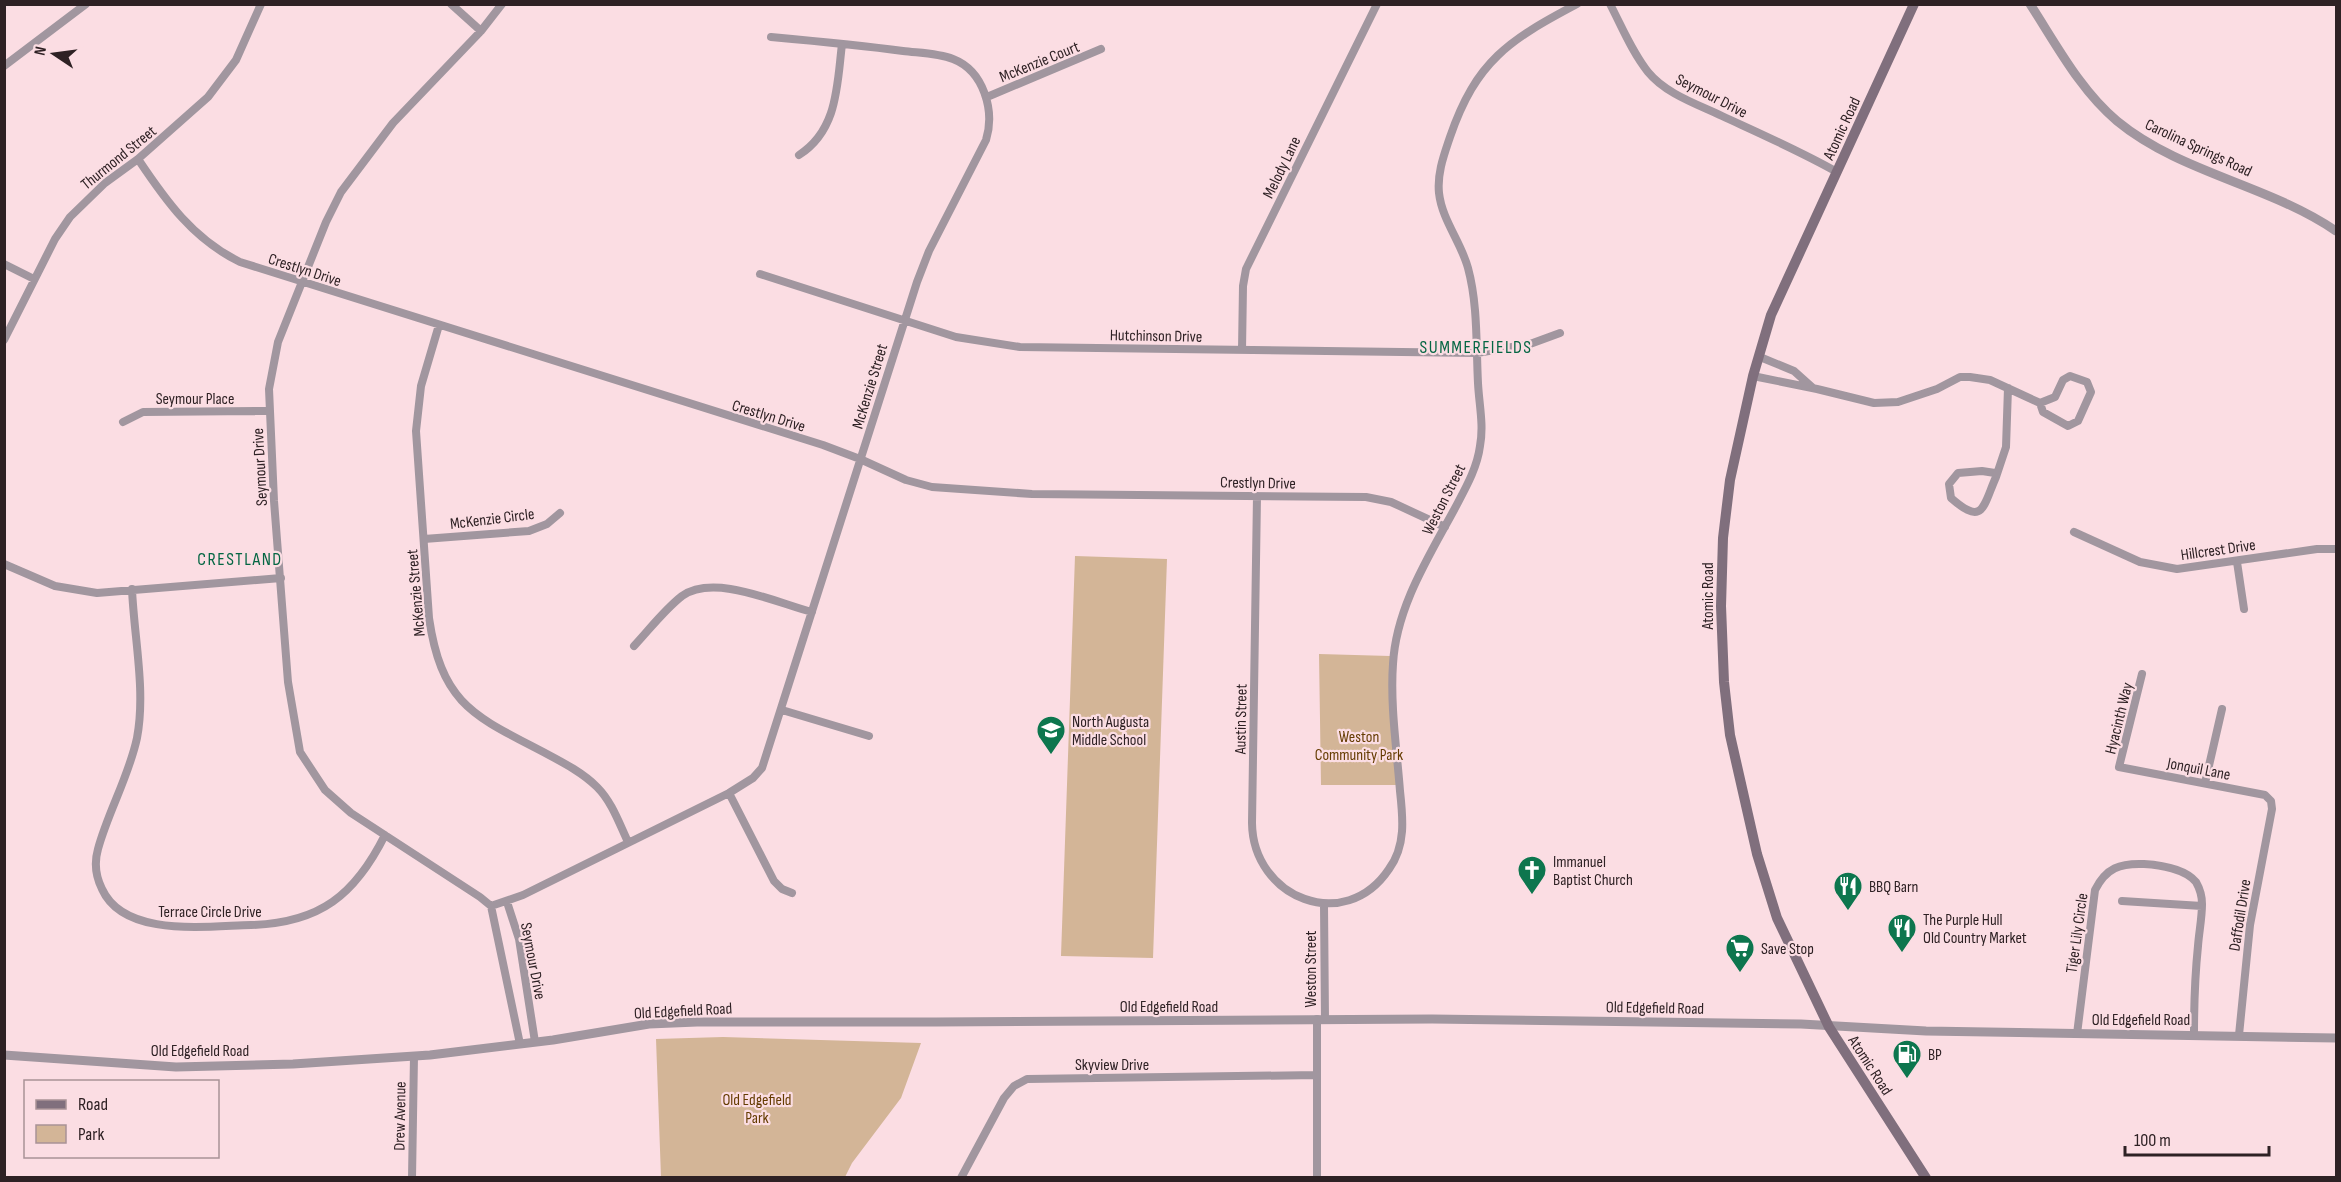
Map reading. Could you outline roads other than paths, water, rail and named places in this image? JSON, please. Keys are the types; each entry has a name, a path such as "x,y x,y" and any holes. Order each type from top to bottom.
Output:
{"main road":[{"name":"Atomic Road","path":"1914,4 1771,315 1753,376 1730,480 1723,538 1721,606 1726,709 1739,782 1764,879 1782,929 1829,1027 1926,1178"}],"street":[{"path":"4,66 86,4"},
{"name":"Thurmond Street","path":"4,340 62,228 78,207 198,107 217,86 236,60 261,4"},
{"path":"451,4 481,32"},
{"name":"Seymour Drive","path":"502,4 481,32 393,123 350,178 333,207 278,342 270,375 269,411 288,682 300,752 316,778 338,802 491,906 520,1044"},
{"name":"Melody Lane","path":"1242,350 1243,286 1246,269 1377,4"},
{"name":"Weston Street","path":"1317,1178 1317,1075 1324,905 1348,900 1376,885 1389,869 1400,849 1403,820 1394,705 1394,649 1397,632 1410,593 1474,471 1480,447 1482,423 1473,297 1468,268 1441,205 1438,184 1441,163 1463,101 1488,65 1519,36 1577,4"},
{"name":"Seymour Drive","path":"1610,4 1626,38 1649,73 1673,92 1805,154 1837,172"},
{"name":"Carolina Springs Road","path":"2030,4 2091,95 2130,130 2159,149 2292,207 2337,231"},
{"path":"771,37 952,59 971,73 987,97"},
{"path":"800,155 820,135 833,110 842,44"},
{"name":"McKenzie Court","path":"987,97 1101,49"},
{"name":"McKenzie Street","path":"507,902 729,793 753,778 762,768 903,320 929,251 986,140 990,122 987,97"},
{"name":"Crestlyn Drive","path":"138,159 181,218 215,248 246,264 823,446 860,459 906,480 932,487 1032,494 1366,497 1399,506 1445,527"},
{"path":"4,264 34,279"},
{"name":"Hutchinson Drive","path":"760,274 956,337 999,345 1477,353 1530,344 1560,333"},
{"name":"McKenzie Street","path":"439,326 421,386 417,414 420,500 433,645 446,678 460,699 475,714 562,762 591,782 610,805 628,843"},
{"path":"1760,357 1794,371 1817,389"},
{"path":"1753,376 1874,403 1905,400 1960,377 1980,378 2040,403 2043,412 2065,425 2072,425 2078,421 2091,388 2087,381 2070,376 2063,380 2055,397 2040,403"},
{"path":"1996,477 1995,473 1982,471 1958,473 1950,480 1949,494 1963,508 1977,513 1983,508 1996,477 2006,447 2008,388"},
{"name":"Seymour Place","path":"123,422 143,412 269,411"},
{"name":"Austin Street","path":"1257,496 1252,833 1262,863 1279,884 1305,900 1324,905"},
{"name":"McKenzie Circle","path":"424,539 529,531 547,524 560,513"},
{"name":"Hillcrest Drive","path":"2074,532 2140,562 2164,568 2189,569 2317,549 2337,549"},
{"path":"2237,562 2244,609"},
{"path":"4,564 69,590 97,593 281,578"},
{"path":"634,646 681,597 704,587 743,592 812,612"},
{"name":"Terrace Circle Drive","path":"132,589 140,694 139,725 132,754 113,803 96,860 100,885 114,907 129,917 155,925 259,925 294,921 318,912 346,891 370,862 385,835"},
{"name":"Hyacinth Way","path":"2119,767 2142,674"},
{"path":"2205,783 2222,709"},
{"path":"782,710 869,736"},
{"name":"Jonquil Lane","path":"2119,767 2265,795 2271,801"},
{"path":"729,793 774,881 782,889 792,893"},
{"name":"Daffodil Drive","path":"2238,1035 2250,925 2272,809 2271,801"},
{"name":"Tiger Lily Circle","path":"2077,1034 2090,915 2095,890 2102,877 2113,868 2126,864 2170,868 2195,881 2201,892 2194,1034"},
{"path":"2122,901 2202,906"},
{"name":"Seymour Drive","path":"491,906 507,902 519,939 535,1042"},
{"name":"Old Edgefield Road","path":"4,1055 207,1067 414,1056 676,1022 1462,1019 1791,1024 2077,1034 2337,1038"},
{"name":"Drew Avenue","path":"412,1178 414,1056"},
{"name":"Skyview Drive","path":"961,1178 1004,1098 1014,1086 1027,1079 1317,1075"}],"place":[{"name":"North Augusta Middle School","path":"1051,756"},
{"name":"Immanuel Baptist Church","path":"1532,896"},
{"name":"BBQ Barn","path":"1848,912"},
{"name":"The Purple Hull Old Country Market","path":"1902,954"},
{"name":"Save Stop","path":"1740,974"},
{"name":"BP","path":"1907,1080"}],"district":[{"name":"SUMMERFIELDS","path":"1476,347"},
{"name":"CRESTLAND","path":"240,559"}],"park label":[{"name":"Weston Community Park","path":"1359,745"},
{"name":"Old Edgefield Park","path":"757,1108"}]}
